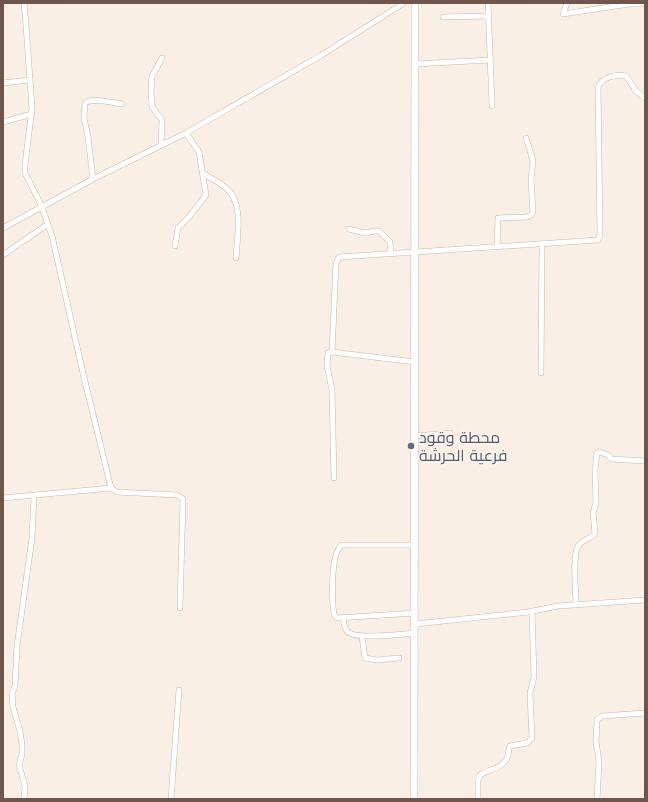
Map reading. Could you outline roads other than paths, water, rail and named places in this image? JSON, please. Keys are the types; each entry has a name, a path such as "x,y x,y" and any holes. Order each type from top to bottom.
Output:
{"street":[{"path":"24,3 32,114 25,173 48,224 112,488 117,492 177,495 184,499 180,608"},
{"path":"3,228 93,179 186,133 320,56 404,3"},
{"path":"414,799 416,362 415,3"},
{"path":"488,3 492,106"},
{"path":"566,3 563,14 635,4 645,4"},
{"path":"443,17 488,16"},
{"path":"161,145 162,120 152,107 151,91 152,76 162,58"},
{"path":"415,64 490,60"},
{"path":"332,352 337,260 341,256 597,240 599,238 597,101 599,85 612,76 626,76 636,91 645,98"},
{"path":"3,82 30,80"},
{"path":"93,179 84,118 85,103 95,100 122,104"},
{"path":"3,122 32,114"},
{"path":"175,246 178,228 189,217 205,196 206,187 199,152 186,133"},
{"path":"497,247 498,218 527,217 533,212 531,180 533,160 526,138"},
{"path":"203,173 228,189 236,201 238,212 236,258"},
{"path":"3,255 48,224"},
{"path":"349,229 365,234 378,231 389,241 391,253"},
{"path":"541,373 542,244"},
{"path":"334,478 332,390 327,354 332,352 416,362"},
{"path":"415,436 450,433"},
{"path":"576,605 576,550 581,542 593,536 595,533 595,470 598,453 600,452 606,454 611,459 645,461"},
{"path":"3,498 112,488"},
{"path":"24,799 25,786 19,765 22,754 22,745 20,731 13,707 12,694 16,678 17,646 32,538 34,496"},
{"path":"414,545 345,544 338,548 333,573 333,607 334,616 337,618 415,612"},
{"path":"415,624 532,611 558,606 645,600"},
{"path":"478,799 478,780 480,775 503,764 507,759 510,746 527,743 532,738 530,693 534,678 532,611"},
{"path":"343,618 344,627 347,632 352,635 415,634"},
{"path":"362,636 365,658 377,660 399,658"},
{"path":"171,799 179,690"},
{"path":"598,799 599,762 596,741 597,720 602,716 645,713"}],"place":[{"name":"محطة وقود فرعية الحرشة","path":"411,446"}]}
